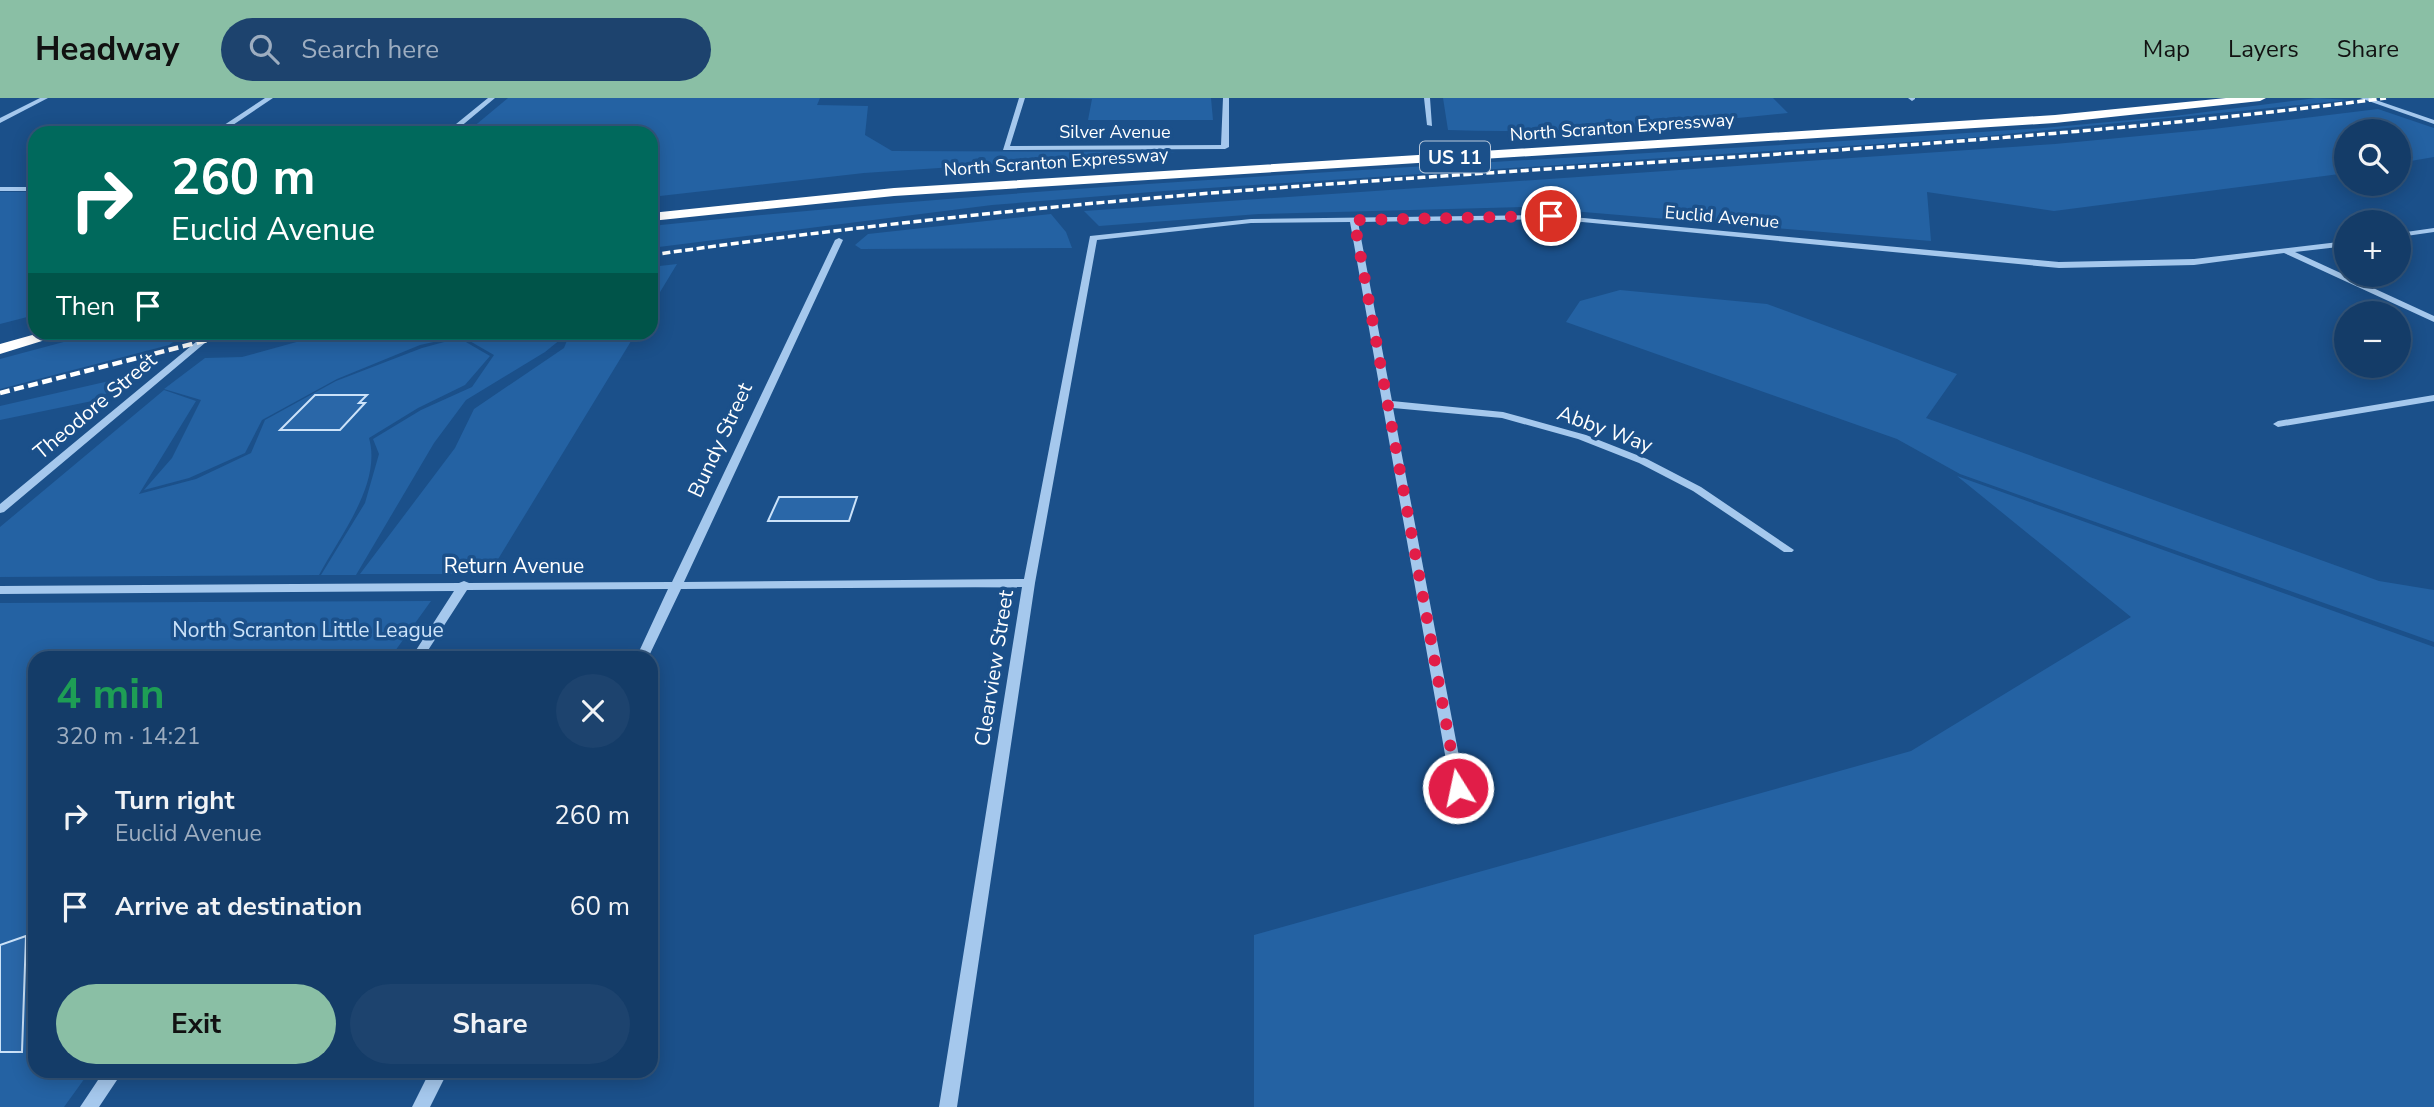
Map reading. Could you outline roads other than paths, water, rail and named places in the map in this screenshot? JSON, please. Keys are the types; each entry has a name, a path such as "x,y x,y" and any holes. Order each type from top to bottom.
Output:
{"highway":[{"name":"North Scranton Expressway","path":"658,206 952,178 2004,114 2185,98"},
{"name":"North Scranton Expressway","path":"658,216 906,191 2055,119 2260,98"},
{"path":"0,337 28,330"},
{"path":"0,349 33,340"}],"street":[{"path":"0,121 46,98"},
{"path":"227,126 270,98"},
{"path":"458,126 492,98"},
{"name":"Silver Avenue","path":"1022,98 1006,148 1225,147 1226,98"},
{"path":"1427,98 1430,125"},
{"path":"2363,98 2434,122"},
{"path":"0,189 28,189"},
{"name":"Euclid Avenue","path":"1093,238 1251,221 1551,216 2059,265 2194,262 2334,245"},
{"path":"1354,220 1458,788"},
{"path":"2411,233 2434,230"},
{"name":"Clearview Street","path":"948,1107 1029,583 1093,238"},
{"name":"Bundy Street","path":"645,651 839,240"},
{"path":"2286,251 2434,319"},
{"name":"Theodore Street","path":"0,510 204,340"},
{"path":"2278,425 2434,398"},
{"name":"Abby Way","path":"1388,404 1503,415 1582,437 1643,461 1697,489 1788,550"},
{"name":"Return Avenue","path":"0,590 1029,583"},
{"path":"422,651 464,585"},
{"path":"89,1107 109,1078"},
{"path":"421,1107 436,1078"}],"railway":[{"path":"658,254 905,223 1160,197 1991,139 2255,114 2386,98"},
{"path":"0,393 208,340"}],"park label":[{"name":"North Scranton Little League","path":"308,630"}]}
